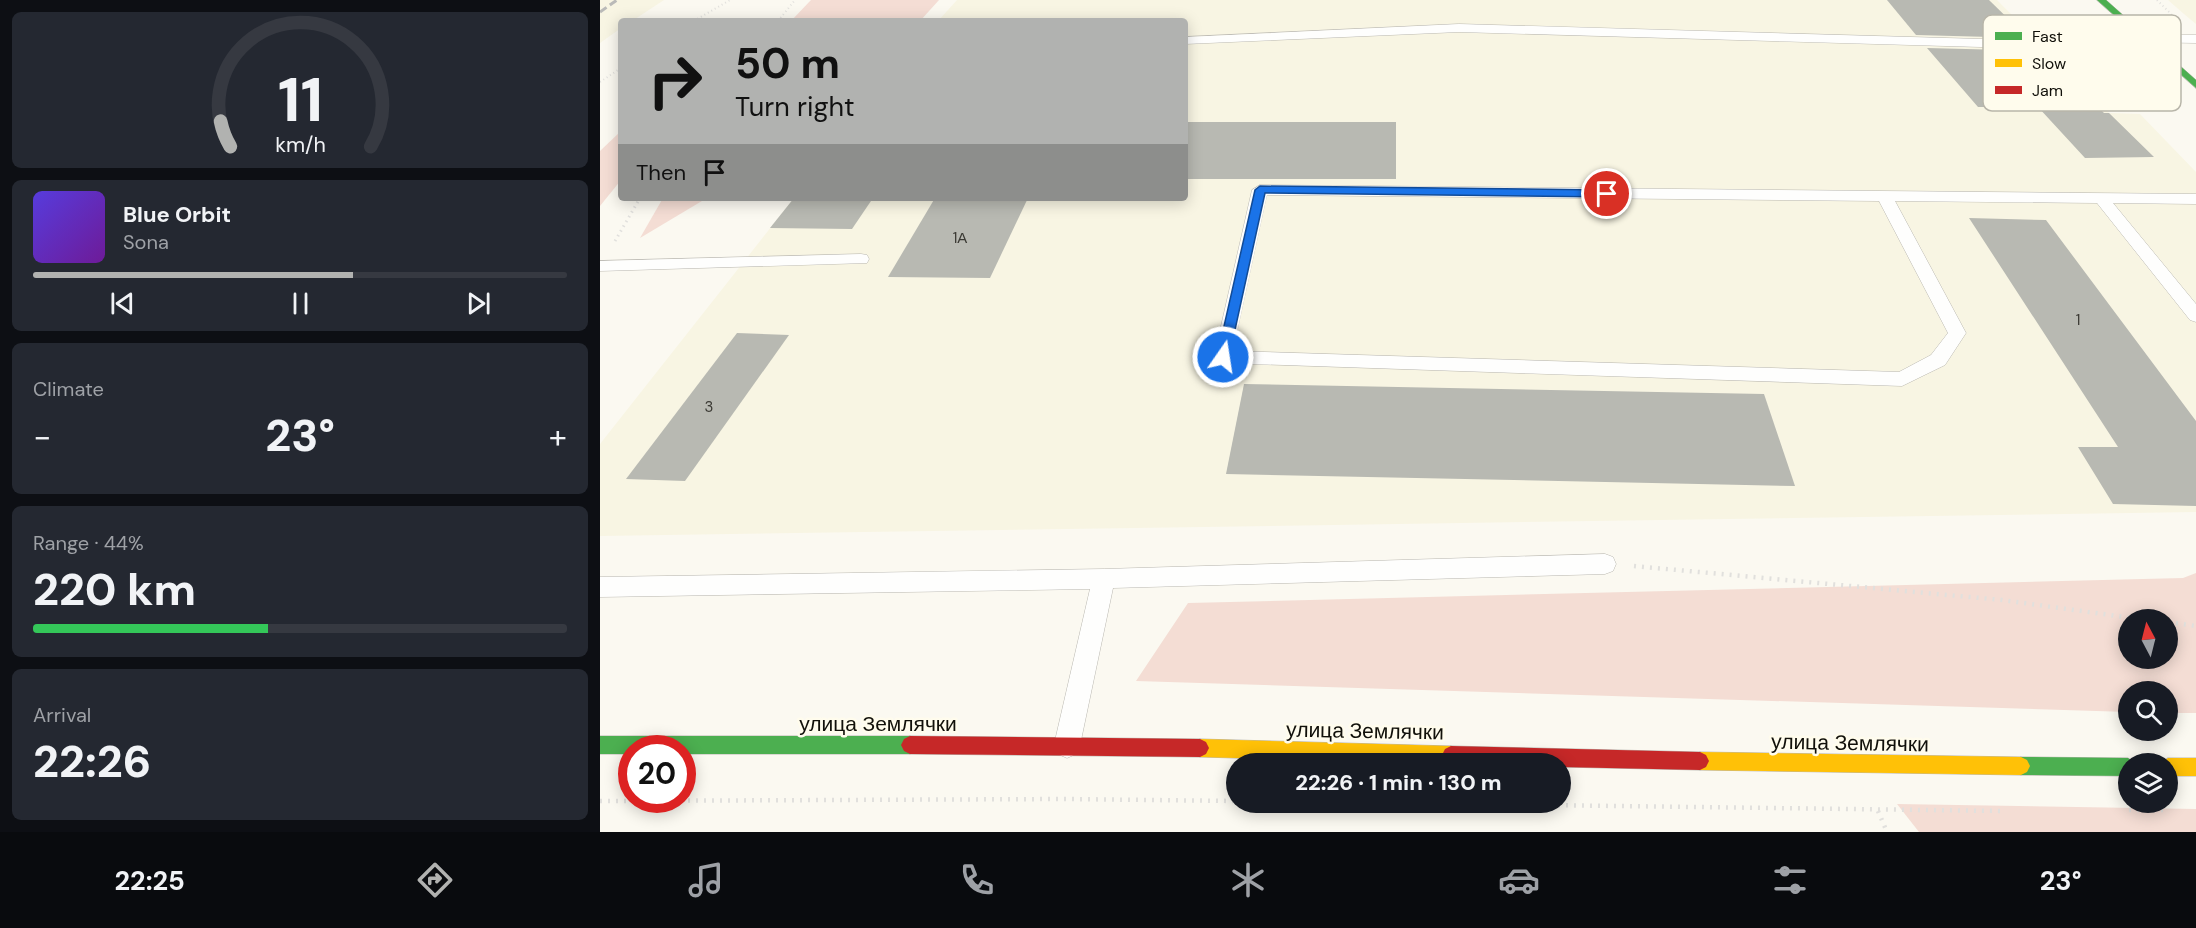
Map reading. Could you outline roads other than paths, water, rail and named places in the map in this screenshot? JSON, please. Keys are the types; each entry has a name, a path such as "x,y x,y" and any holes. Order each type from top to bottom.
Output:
{"street":[{"path":"2101,0 2118,15"},
{"path":"2181,72 2196,85"},
{"name":"улица Землячки","path":"600,745 1068,745 1855,765 2118,767"},
{"path":"2178,767 2196,767"}],"lane":[{"path":"1188,41 1459,28 1983,40"},
{"path":"2181,41 2196,39"},
{"path":"1885,197 1957,333 1938,360 1902,379 1223,357 1260,190 1885,197 2102,200 2196,199"},
{"path":"2102,200 2196,316"},
{"path":"601,265 861,259"},
{"path":"600,587 1104,579 1605,564"},
{"path":"1068,745 1104,579"}],"railway":[{"path":"600,12 617,0"}]}
